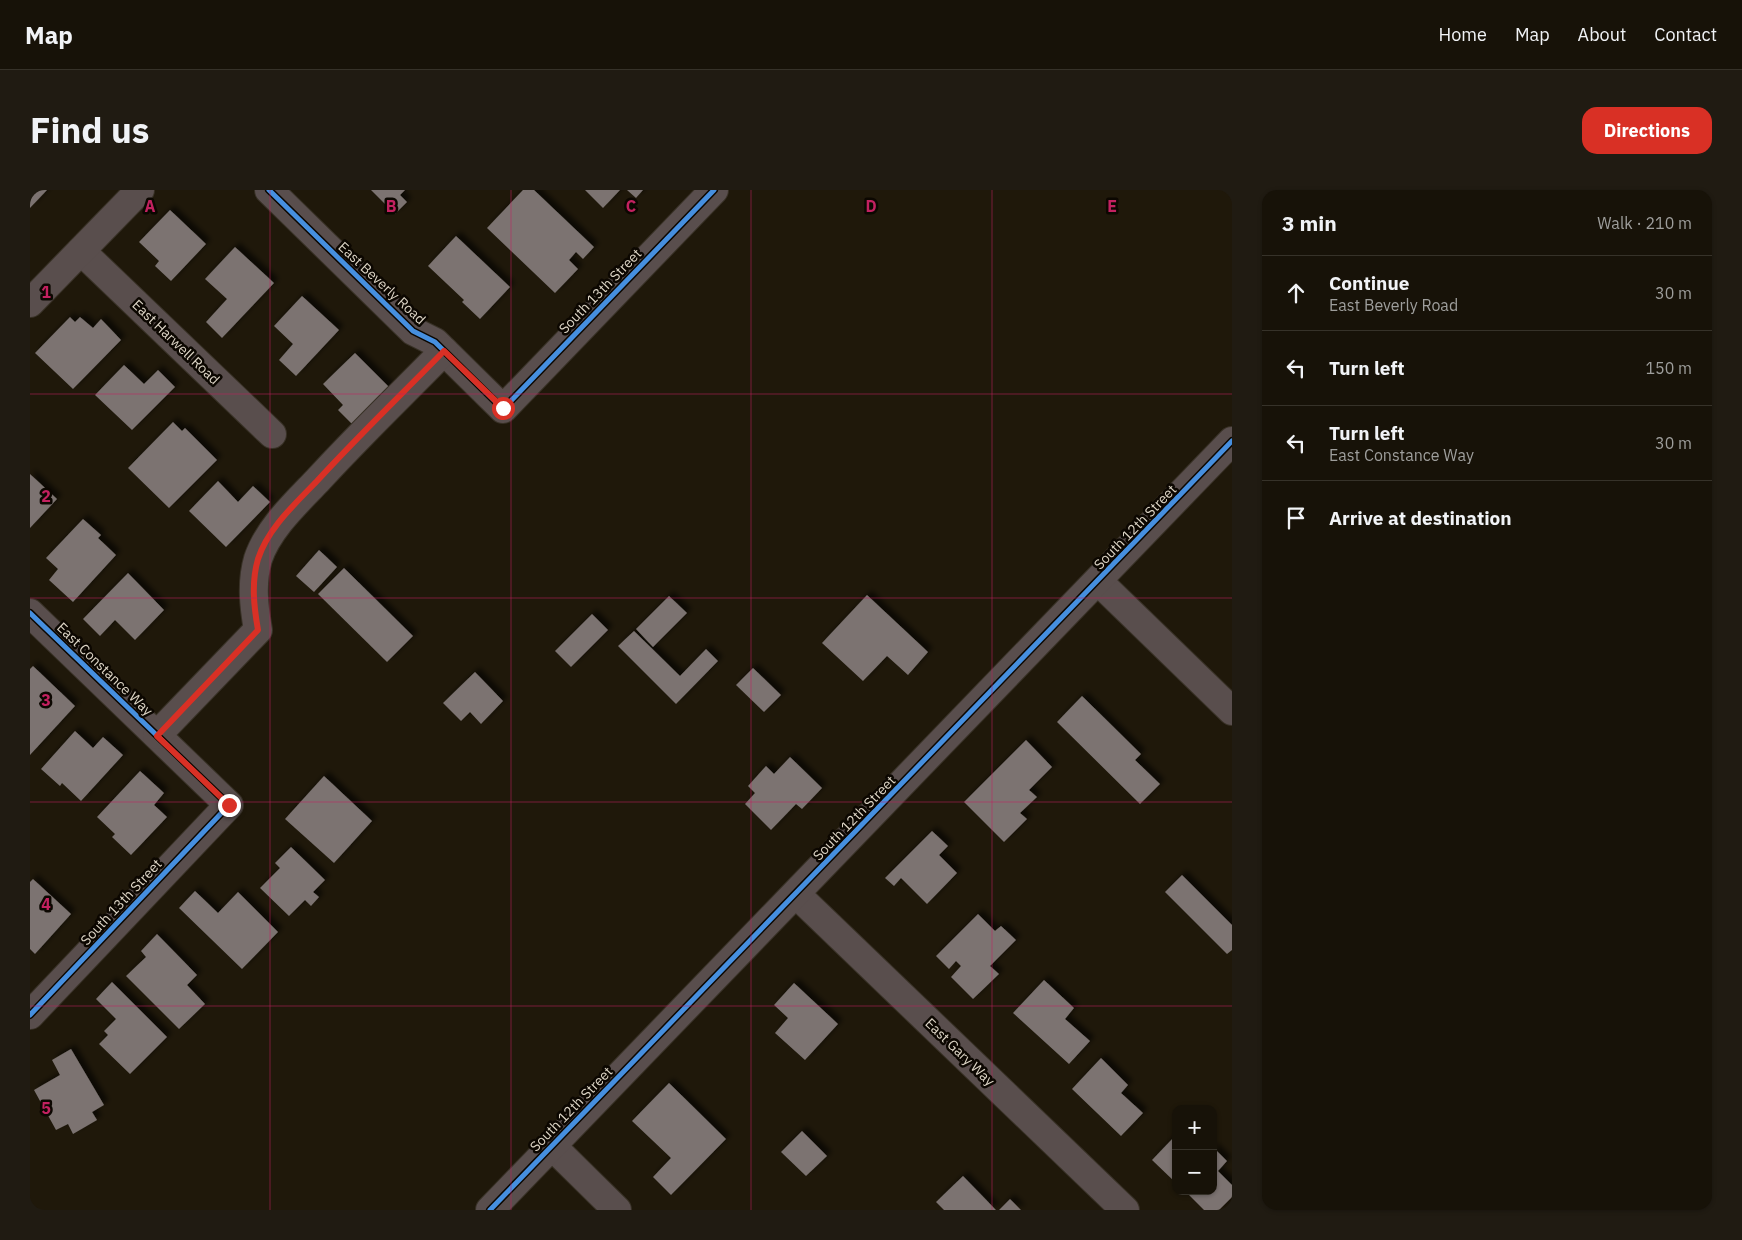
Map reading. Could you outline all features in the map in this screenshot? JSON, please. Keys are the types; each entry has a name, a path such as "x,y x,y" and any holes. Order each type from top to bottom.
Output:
{"street":[{"path":"30,303 140,190"},
{"name":"East Beverly Road","path":"269,190 413,331 435,342 503,408"},
{"name":"South 13th Street","path":"503,408 714,190"},
{"name":"East Harwell Road","path":"81,251 272,434"},
{"path":"157,736 258,630 253,591 258,560 268,537 291,508 333,463 444,351"},
{"name":"South 12th Street","path":"490,1210 1232,441"},
{"path":"1098,581 1232,711"},
{"name":"East Constance Way","path":"30,613 229,805"},
{"name":"South 13th Street","path":"30,1015 229,805"},
{"name":"East Gary Way","path":"796,894 1125,1210"},
{"path":"551,1145 617,1210"}],"building":[{"path":"30,190 47,190 30,208"},
{"path":"371,190 405,190 400,195 407,202 395,214"},
{"path":"523,190 534,190 594,247 583,259 576,252 569,260 578,269 555,293 487,228"},
{"path":"585,190 620,190 603,208"},
{"path":"627,190 643,190 636,198"},
{"path":"170,210 206,244 171,281 155,266 159,261 139,242"},
{"path":"456,236 510,287 480,319 462,302 464,300 428,266"},
{"path":"235,247 274,283 222,338 206,322 227,299 205,279"},
{"path":"302,296 339,330 296,376 279,360 293,344 274,326"},
{"path":"70,317 75,322 80,317 93,328 101,319 121,340 73,389 35,353"},
{"path":"355,353 390,388 353,425 338,410 343,405 323,384"},
{"path":"124,365 144,384 158,370 175,387 132,430 95,395"},
{"path":"173,422 182,431 185,428 217,460 169,508 128,468"},
{"path":"30,474 57,499 30,528"},
{"path":"218,481 238,502 253,486 270,502 226,547 189,511"},
{"path":"83,519 101,535 98,538 116,555 73,602 49,580 58,569 46,558"},
{"path":"319,550 337,567 314,592 296,576"},
{"path":"344,568 413,636 387,662 318,594"},
{"path":"128,573 164,610 135,640 115,620 100,636 83,619"},
{"path":"867,595 928,652 908,675 887,656 863,681 822,643"},
{"path":"669,596 687,613 653,647 636,629"},
{"path":"592,614 608,630 571,667 555,651"},
{"path":"634,631 680,676 706,649 718,661 676,704 618,646"},
{"path":"33,666 75,706 30,755 30,669"},
{"path":"753,668 781,695 764,712 736,685"},
{"path":"475,672 503,701 481,724 470,712 461,721 443,703"},
{"path":"1082,696 1141,754 1135,760 1160,784 1140,804 1057,722"},
{"path":"75,731 93,748 103,737 123,755 81,801 62,783 60,786 41,769"},
{"path":"1026,740 1052,767 1029,790 1037,797 1020,813 1027,819 1004,842 964,802"},
{"path":"790,757 822,788 802,809 796,804 771,830 745,804 755,793 748,786 766,766 774,774"},
{"path":"140,771 164,793 154,805 167,817 131,855 112,837 115,834 97,817"},
{"path":"324,776 372,821 334,863 285,819"},
{"path":"932,831 948,846 939,855 957,873 927,904 901,878 894,886 885,878"},
{"path":"291,847 325,880 313,892 319,897 311,906 305,900 289,916 260,888 280,868 275,863"},
{"path":"1182,875 1232,925 1232,950 1227,954 1165,892"},
{"path":"33,879 71,914 35,954 30,949 30,882"},
{"path":"195,891 218,913 238,892 278,932 242,969 179,908"},
{"path":"978,914 995,931 1001,926 1016,940 990,966 999,974 973,999 951,977 961,966 956,961 949,969 936,956"},
{"path":"157,934 197,975 187,985 205,1004 179,1029 126,976 146,957 141,951"},
{"path":"1044,980 1074,1008 1065,1019 1090,1041 1069,1064 1013,1013"},
{"path":"112,982 167,1037 130,1074 99,1044 108,1035 104,1031 116,1019 96,999"},
{"path":"794,983 838,1024 805,1060 775,1033 788,1018 774,1005"},
{"path":"71,1049 104,1105 92,1112 97,1120 73,1134 68,1124 56,1130 34,1090 60,1075 52,1060"},
{"path":"1101,1058 1128,1085 1121,1093 1143,1113 1121,1136 1072,1089"},
{"path":"669,1083 726,1139 671,1195 653,1177 671,1158 632,1121"},
{"path":"802,1131 827,1156 806,1176 781,1152"},
{"path":"1172,1139 1172,1179 1152,1160"},
{"path":"1217,1151 1227,1161 1218,1171 1232,1185 1232,1197 1219,1210 1204,1210 1189,1195 1217,1195"},
{"path":"963,1176 996,1210 944,1210 936,1202"},
{"path":"1010,1199 1021,1210 999,1210"}],"cycle path":[{"path":"269,190 413,331 435,342 503,409 714,190"},
{"path":"490,1210 1232,441"},
{"path":"30,613 229,805 30,1015"}],"route":[{"path":"229,805 157,736 258,630 253,591 258,560 268,537 291,508 333,463 444,351 503,408"}]}
